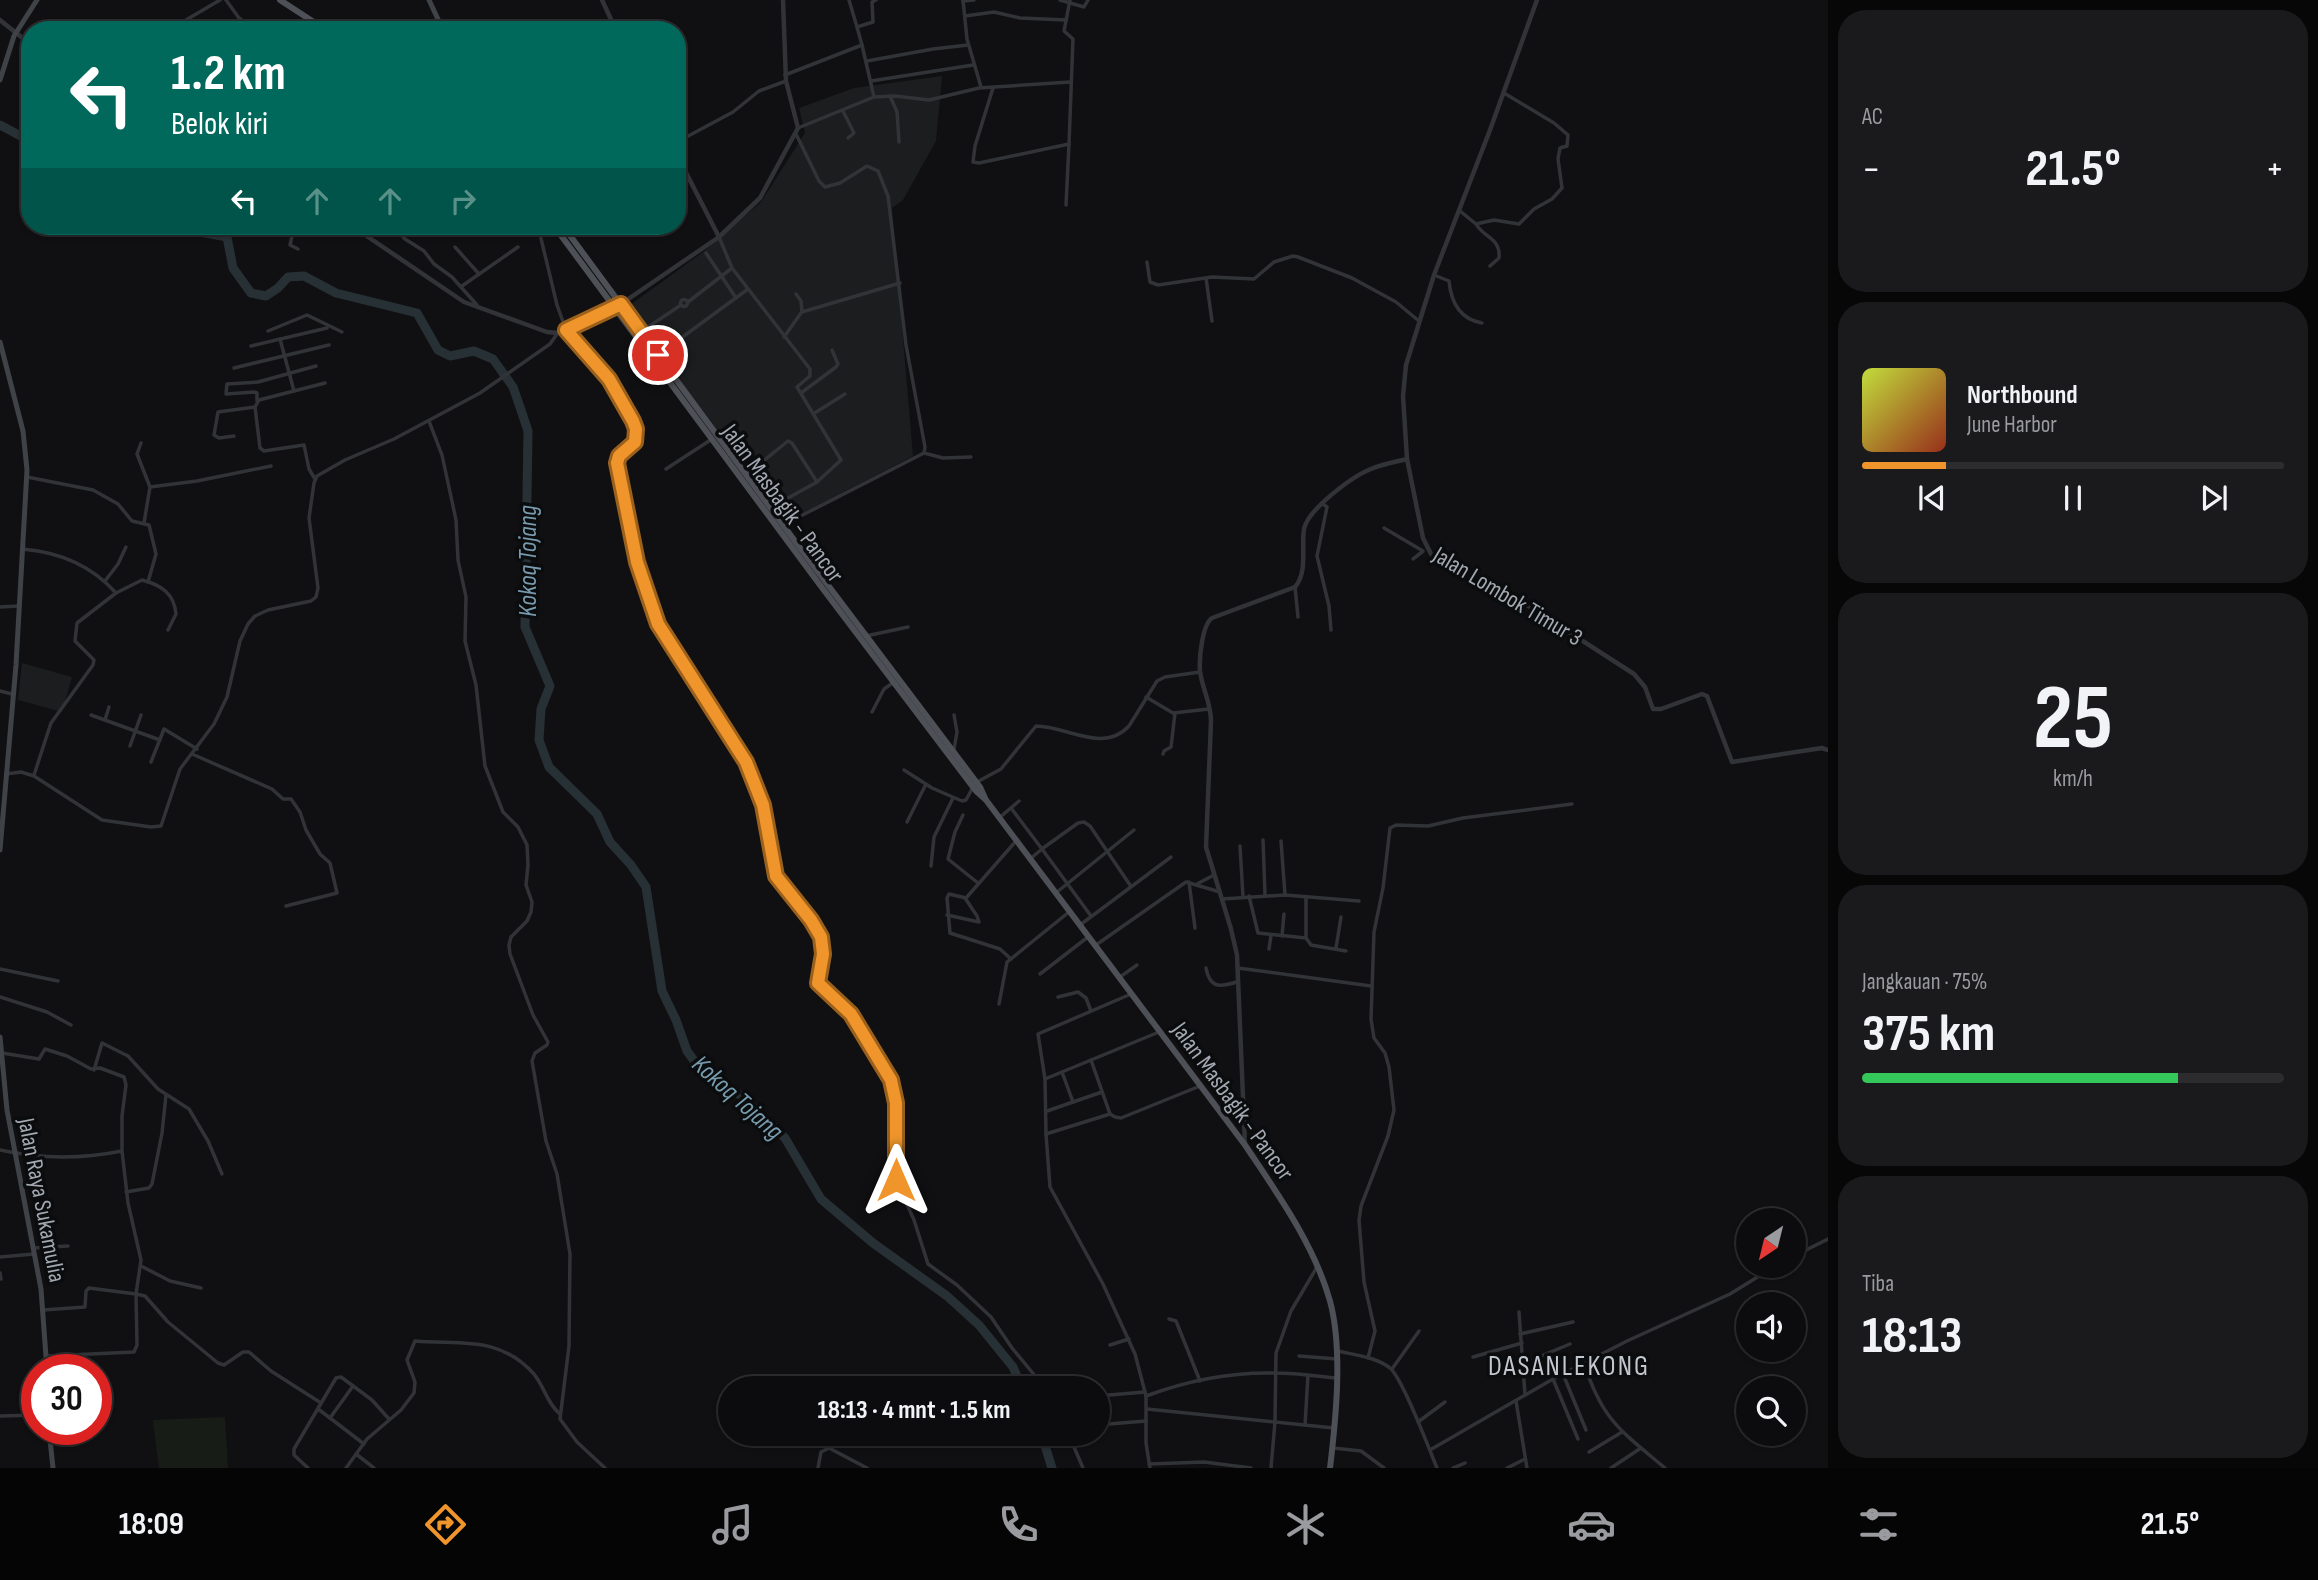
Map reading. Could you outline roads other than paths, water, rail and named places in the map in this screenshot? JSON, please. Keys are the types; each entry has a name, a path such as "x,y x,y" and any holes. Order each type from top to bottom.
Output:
{"main road":[{"path":"24,21 37,0"},
{"path":"280,0 310,21"},
{"path":"429,0 439,21"},
{"path":"0,80 21,25"},
{"name":"Jalan Masbagik - Pancor","path":"561,235 641,332 770,508 780,526"},
{"name":"Jalan Masbagik - Pancor","path":"569,235 712,439 975,784"},
{"path":"0,342 25,442 27,477 0,850"},
{"name":"Jalan Masbagik - Pancor","path":"844,612 866,636 896,680 953,751 1055,894 1245,1145 1280,1197 1317,1267 1330,1301 1337,1355 1330,1468"},
{"name":"Jalan Raya Sukamulia","path":"0,1037 7,1110 34,1251 47,1354"},
{"path":"51,1445 53,1468"}],"street":[{"path":"184,21 220,0"},
{"path":"226,0 243,21"},
{"path":"602,0 612,21"},
{"path":"783,0 785,78 797,131 819,181 825,187 840,183 867,166 878,171 888,196 906,345 924,453"},
{"path":"849,0 874,97"},
{"path":"858,27 873,22 872,2 876,0"},
{"path":"974,0 963,0 968,45 981,88"},
{"path":"1060,0 1084,7 1088,0"},
{"name":"Jalan Lombok Timur 3","path":"1537,0 1434,275 1406,365 1403,387 1407,459 1425,550 1439,560 1502,589 1637,677 1645,687 1653,709 1705,695 1709,699 1732,762 1822,748 1828,750"},
{"path":"1066,205 1073,39 1065,33 1070,1"},
{"path":"965,16 994,12 1020,18 1066,20"},
{"path":"0,20 21,37"},
{"path":"686,137 733,112 759,91 862,45"},
{"path":"866,61 968,45"},
{"path":"871,81 973,65"},
{"path":"365,235 460,300 547,332 558,333 618,306 719,237 760,198 797,131 874,97 929,100 981,88 1070,82"},
{"path":"993,88 975,146 973,163 1069,144"},
{"path":"1476,224 1494,220 1519,224 1562,188 1559,148 1567,146 1568,135 1554,123 1504,93"},
{"path":"890,96 897,113 899,142"},
{"path":"843,111 854,133 848,138"},
{"path":"686,173 732,268 810,369 810,376 797,387 841,460 817,482 770,508"},
{"path":"1460,211 1495,241 1499,248 1499,258 1490,266"},
{"path":"291,235 290,245 298,250"},
{"path":"401,235 427,254 434,264 461,286 479,309"},
{"path":"540,235 556,305 566,330 609,379 636,429 635,442 619,456 617,463 637,562 661,630 746,762 763,805 776,876 821,937 823,954 818,983 856,1020 891,1080 896,1103 896,1180 914,1220 928,1264 957,1284 991,1317 1035,1376"},
{"path":"455,247 479,274"},
{"path":"461,286 517,247"},
{"path":"706,253 736,298"},
{"path":"1147,262 1150,280 1154,285 1206,278 1254,279 1274,262 1295,256 1352,278 1396,302 1419,321"},
{"path":"641,332 681,305 682,300 688,302 732,268"},
{"path":"1434,275 1450,281 1454,304 1461,314 1482,323"},
{"path":"1206,278 1212,321"},
{"path":"784,337 802,312 900,283"},
{"path":"658,355 748,289"},
{"path":"796,294 802,312"},
{"path":"268,331 307,315 342,332"},
{"path":"251,346 329,327"},
{"path":"315,479 327,469 394,439 481,393 550,344 558,333"},
{"path":"280,339 294,391"},
{"path":"234,368 329,345"},
{"path":"801,393 836,367 838,364 832,350"},
{"path":"6,774 21,772 34,776 99,819 156,828 163,823 180,769 214,724 227,697 240,641 248,624 264,611 311,601 316,597 318,588 309,518 315,479 309,469 304,445 264,451 260,448 257,393 226,394 227,384 251,383 316,366"},
{"path":"234,436 219,438 214,435 218,412 256,404 325,383"},
{"path":"813,414 845,394"},
{"path":"429,421 442,455 456,520 458,560 466,597 465,641 476,685 485,766 503,812 518,827 527,845 526,885 532,902 531,912 527,921 511,937 509,945 516,976 548,1042 535,1053 532,1061 546,1141 557,1174 570,1254 569,1346 560,1414 562,1423 577,1442 606,1468"},
{"path":"666,469 712,439"},
{"path":"746,475 788,441 817,482"},
{"path":"141,443 136,453 150,487 144,523"},
{"path":"780,526 924,453 943,458 971,457"},
{"path":"1245,1145 1235,946 1207,853 1211,709 1200,672 1204,627 1208,620 1295,587 1302,576 1306,526 1323,504 1366,471 1407,459"},
{"path":"150,487 197,481 271,466"},
{"path":"27,477 93,490 118,504 132,521 150,525 156,554 148,582"},
{"path":"1323,504 1326,507 1317,556 1329,606 1331,630"},
{"path":"1384,528 1425,550 1413,559"},
{"path":"105,581 118,564 125,547"},
{"path":"22,550 62,557 93,571 116,593"},
{"path":"34,776 51,723 94,662 76,644 76,624 116,593 140,581 166,590 172,597 176,614 168,630"},
{"path":"1295,587 1298,617"},
{"path":"0,607 19,606"},
{"path":"866,636 908,627"},
{"path":"904,770 953,798 966,800 975,784 1001,769 1036,726 1065,730 1088,739 1112,736 1129,726 1154,684 1165,677 1200,672"},
{"path":"873,712 884,689 896,680"},
{"path":"0,691 12,694"},
{"path":"1146,697 1175,713 1211,709"},
{"path":"105,720 109,707"},
{"path":"1163,754 1171,747 1175,713"},
{"path":"91,715 160,740"},
{"path":"130,746 141,715"},
{"path":"953,751 957,732 954,715"},
{"path":"152,762 165,729 197,749"},
{"path":"192,754 272,789 283,799 291,799 300,811 306,830 320,854 330,863 337,892 286,906"},
{"path":"907,822 926,784"},
{"path":"931,866 934,837 953,798"},
{"path":"999,818 1019,801"},
{"path":"1368,1358 1374,1339 1374,1325 1364,1282 1359,1213 1388,1136 1394,1110 1390,1067 1385,1053 1373,1035 1371,986 1376,918 1392,826 1428,826 1463,818 1572,804"},
{"path":"1010,808 1091,916"},
{"path":"962,815 948,859 978,883"},
{"path":"1030,859 1082,821 1090,826 1130,885"},
{"path":"1055,894 1134,830"},
{"path":"1263,840 1265,895"},
{"path":"965,898 1016,841"},
{"path":"1281,841 1285,895"},
{"path":"1240,846 1246,896 1257,932 1306,938"},
{"path":"1080,925 1130,885 1171,857"},
{"path":"1196,884 1214,875"},
{"path":"1095,946 1189,882 1220,892"},
{"path":"1189,882 1195,928"},
{"path":"947,915 979,922 978,916 965,898 948,895 947,915 950,933 1000,948 1011,959"},
{"path":"1222,899 1285,895 1359,901"},
{"path":"1306,897 1306,938 1311,945 1346,951"},
{"path":"999,1004 1007,964 1069,912"},
{"path":"1282,936 1284,914"},
{"path":"1336,948 1341,917"},
{"path":"1269,949 1271,935"},
{"path":"1040,974 1088,937"},
{"path":"1119,978 1137,964"},
{"path":"1206,968 1208,979 1212,983 1221,986 1237,982"},
{"path":"1237,968 1371,986"},
{"path":"0,969 58,981"},
{"path":"1058,997 1078,992 1086,998 1091,1011"},
{"path":"1130,994 1038,1034 1045,1079 1050,1187 1103,1284 1129,1339 1145,1394 1150,1466 1204,1462 1251,1468"},
{"path":"0,997 47,1012 71,1025"},
{"path":"1045,1079 1159,1032"},
{"path":"94,1070 99,1046 104,1043 128,1056 155,1086 183,1104 193,1115 222,1174"},
{"path":"1,1048 38,1059 46,1049 94,1070 99,1068 117,1074 125,1080 122,1151 126,1192 141,1266 136,1294 137,1345 134,1352 90,1354"},
{"path":"1091,1060 1110,1114 1115,1117 1121,1118 1200,1086"},
{"path":"1062,1072 1073,1102"},
{"path":"1047,1111 1102,1092"},
{"path":"126,1192 149,1188 152,1184 166,1095"},
{"path":"1046,1134 1110,1114"},
{"path":"0,1150 86,1156 122,1151"},
{"path":"1806,1250 1828,1239"},
{"path":"0,1257 68,1246"},
{"path":"141,1266 170,1281 201,1288"},
{"path":"1271,1468 1276,1353 1289,1318 1317,1267"},
{"path":"0,1273 1,1279"},
{"path":"1430,1450 1553,1379 1627,1341 1730,1294 1756,1278"},
{"path":"43,1310 86,1306 86,1291 89,1288 145,1296 168,1322 218,1363 224,1365 243,1352 249,1352 271,1371 321,1403"},
{"path":"1519,1312 1525,1395"},
{"path":"1169,1319 1176,1321 1199,1381"},
{"path":"1521,1334 1573,1322"},
{"path":"1392,1369 1419,1331"},
{"path":"1110,1345 1129,1339"},
{"path":"346,1468 363,1444 401,1410 414,1392 415,1382 407,1360 416,1341 484,1344 507,1352 534,1374 560,1414"},
{"path":"1473,1357 1522,1343"},
{"path":"1522,1364 1570,1345"},
{"path":"1299,1356 1337,1355 1368,1358 1392,1369 1437,1468"},
{"path":"1584,1363 1595,1398 1608,1417 1665,1468"},
{"path":"1110,1395 1145,1394 1199,1381 1275,1373 1336,1378"},
{"path":"1563,1374 1586,1430"},
{"path":"1306,1425 1308,1375"},
{"path":"308,1468 293,1451 336,1378 341,1377 353,1386 389,1419"},
{"path":"1553,1379 1578,1439"},
{"path":"330,1418 353,1386"},
{"path":"1516,1400 1527,1468"},
{"path":"1418,1422 1445,1402"},
{"path":"318,1409 363,1444"},
{"path":"1147,1409 1334,1428"},
{"path":"0,1416 21,1415"},
{"path":"1110,1423 1146,1421"},
{"path":"1589,1452 1622,1432"},
{"path":"1074,1446 1083,1468"},
{"path":"818,1468 821,1452 829,1448 867,1468"},
{"path":"1332,1448 1361,1451 1384,1468"},
{"path":"1611,1468 1641,1448"},
{"path":"356,1454 374,1468"},
{"path":"1507,1468 1525,1459"},
{"path":"1453,1468 1465,1462"}],"waterway":[{"name":"Kokoq Tojang","path":"0,125 21,136"},
{"name":"Kokoq Tojang","path":"216,235 227,237 233,268 251,293 266,296 288,277 304,276 336,293 417,313 438,350 450,356 474,351 493,359 513,387 528,431 525,627 550,686 541,709 539,740 549,767 597,814 610,842 646,887 662,991 687,1051 701,1070 743,1097 785,1138 821,1199 873,1243 947,1296 979,1325 1013,1367 1017,1376"},
{"name":"Kokoq Tojang","path":"1045,1446 1052,1468"}],"district":[{"name":"DASANLEKONG","path":"1569,1365"}]}
